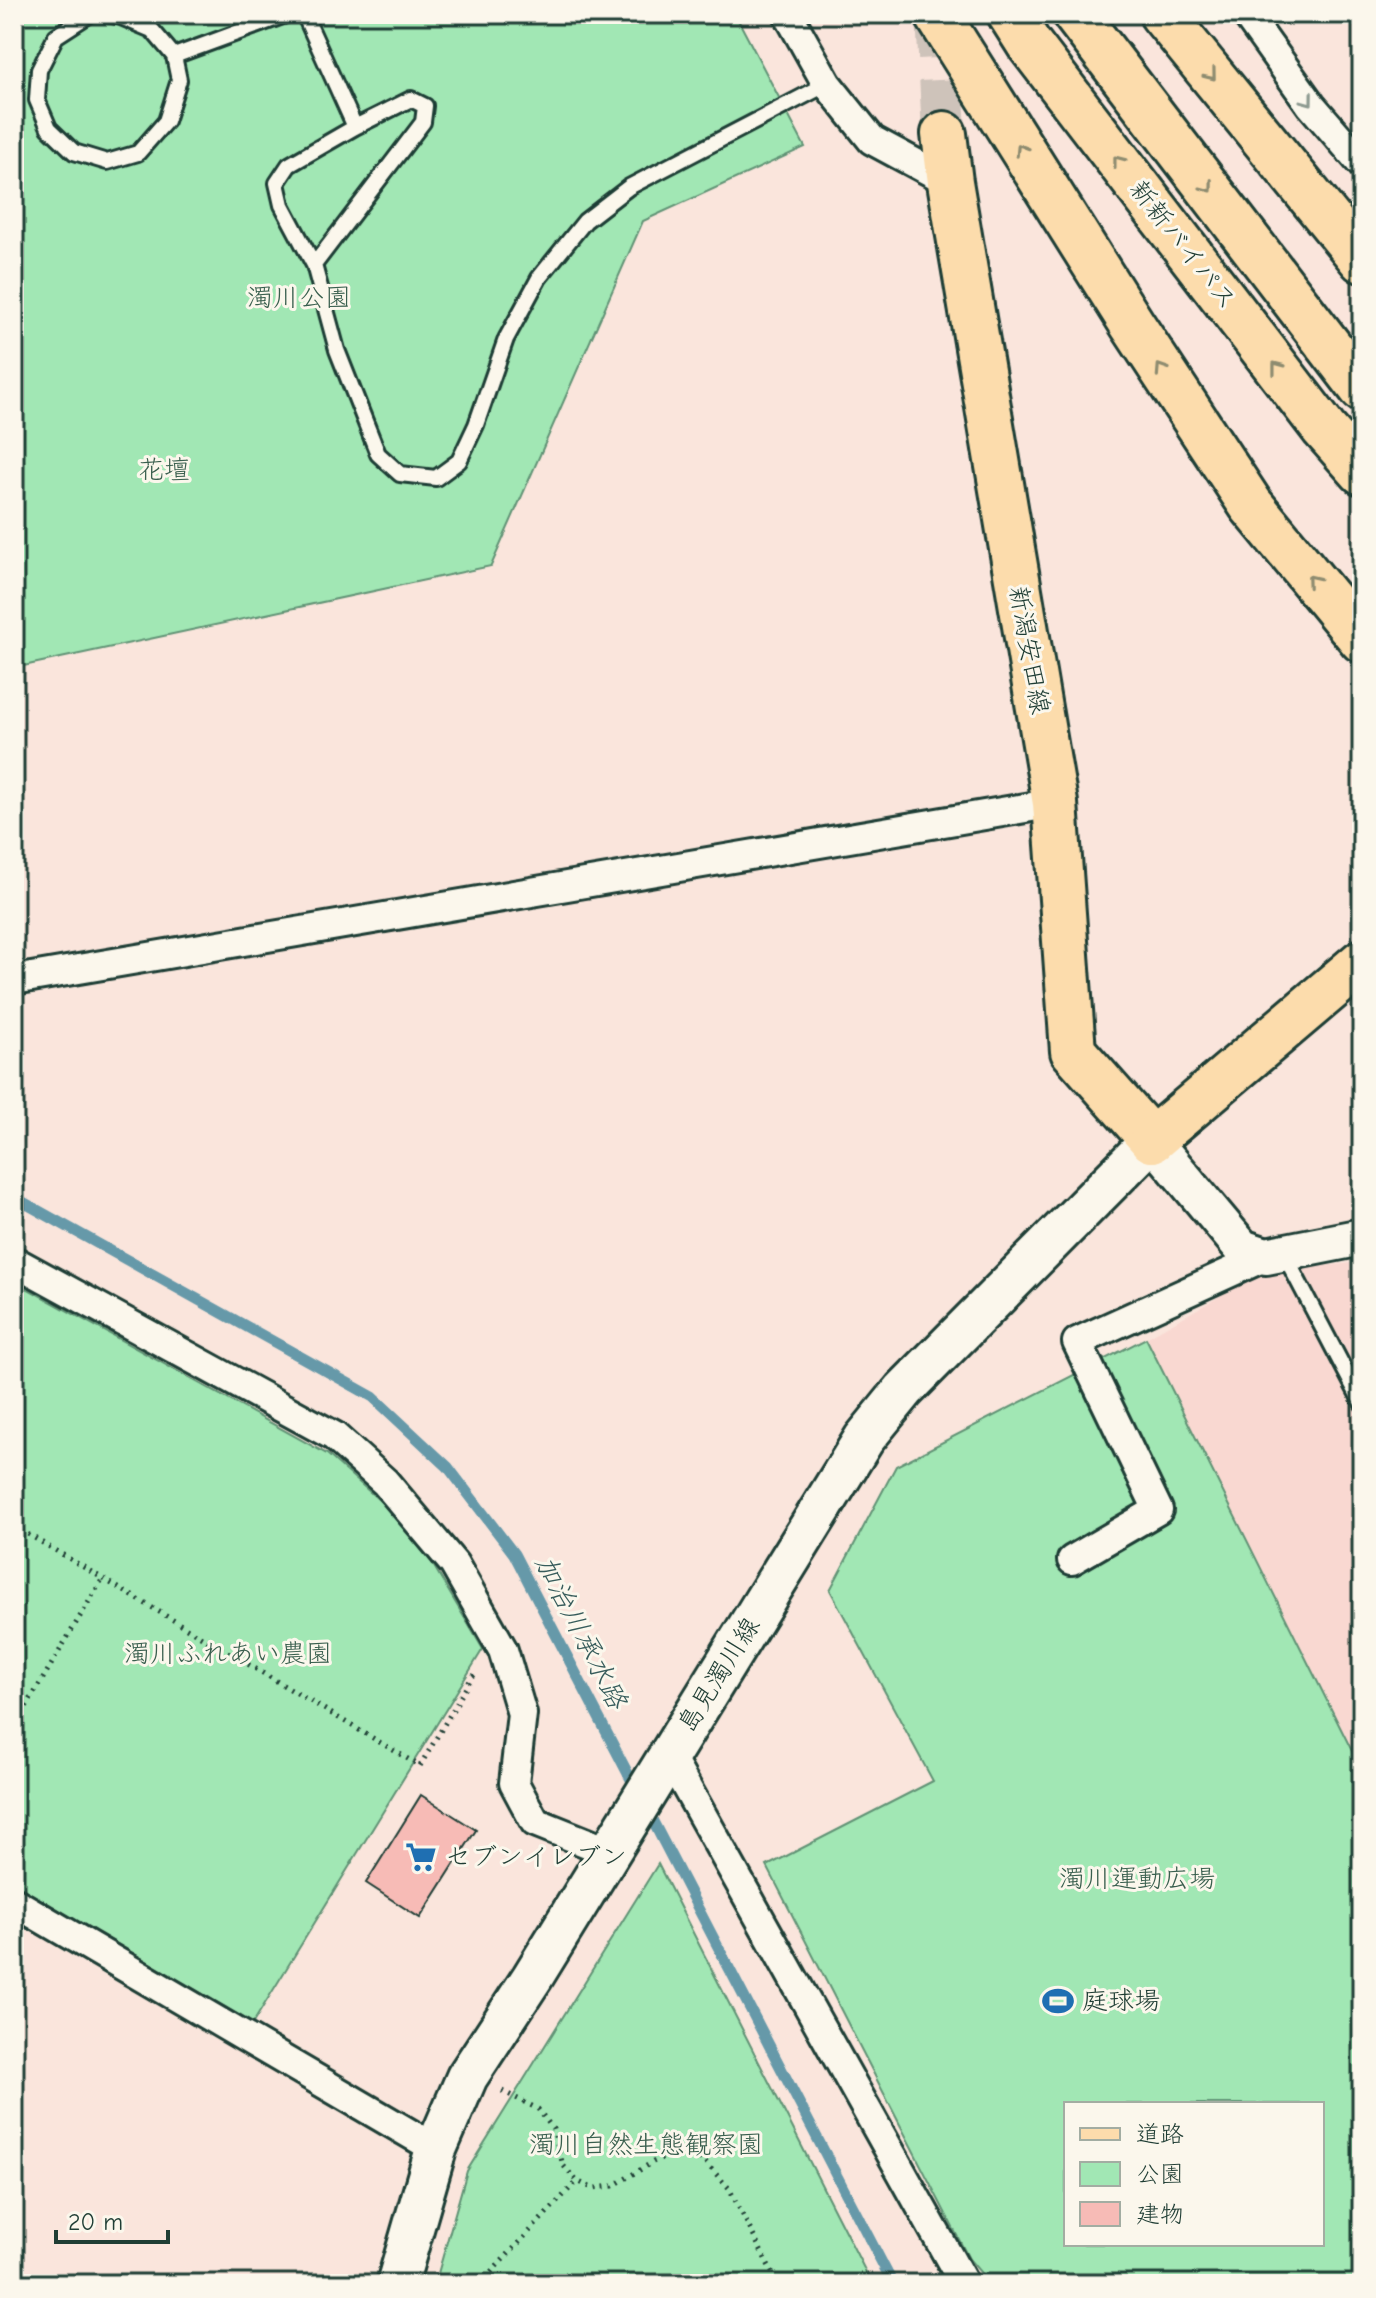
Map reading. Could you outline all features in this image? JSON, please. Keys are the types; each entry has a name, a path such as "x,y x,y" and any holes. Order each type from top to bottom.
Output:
{"main road":[{"path":"937,14 1132,324 1251,505 1362,640"},
{"name":"新新バイパス","path":"1010,14 1029,44 1324,429 1362,472"},
{"name":"新新バイパス","path":"1075,14 1362,389"},
{"path":"1162,14 1362,260"},
{"name":"新潟安田線","path":"944,134 1055,803 1073,1051 1152,1140"},
{"path":"1152,1140 1362,962"},
{"name":"島見濁川線","path":"397,2284 436,2149 467,2077 532,1978 864,1439 904,1390 1152,1140"}],"street":[{"path":"788,14 827,84 872,140 950,182"},
{"path":"1246,14 1311,105 1362,164"},
{"path":"14,980 1055,803"},
{"path":"1152,1140 1242,1248 1274,1254"},
{"path":"1072,1560 1158,1510 1077,1342 1274,1254 1362,1237"},
{"path":"14,1261 334,1436 385,1482 454,1564 503,1650 522,1714 514,1783 535,1822 610,1852"},
{"path":"669,1756 964,2284"},
{"path":"14,1902 436,2149"}],"lane":[{"path":"90,14 56,36 39,70 37,100 49,128 74,152 107,162 138,153 166,121 179,80 174,56 152,30 107,14"},
{"path":"174,56 288,14"},
{"path":"304,14 355,127"},
{"path":"314,265 423,122 425,106 411,99 355,127 289,165 277,183 282,205 314,265 337,350 378,454 400,474 436,478 459,461 476,425 506,339 539,278 585,221 629,187 827,84"},
{"path":"1274,1254 1362,1403"}],"path":[{"path":"14,1526 420,1766 472,1677 503,1650"},
{"path":"14,1727 103,1578"},
{"path":"467,2077 513,2095 538,2109 553,2129 563,2165 577,2181 592,2188 613,2186 653,2162 674,2154 702,2159 729,2188 778,2284"},
{"path":"480,2284 577,2181"}],"shaded area":[{"path":"1362,1262 1362,1771 1146,1338 1263,1272"}],"green space":[{"name":"濁川公園","path":"14,14 735,14 805,147 643,221 491,566 14,668"},
{"name":"濁川ふれあい農園","path":"14,1281 327,1454 388,1508 432,1563 483,1649 253,2023 14,1884"},
{"name":"濁川運動広場","path":"1146,1338 1362,1771 1362,2284 990,2284 969,2259 767,1866 933,1781 830,1590 896,1466"},
{"name":"濁川自然生態観察園","path":"658,1864 872,2284 435,2284 467,2171"}],"building":[{"name":"セブンイレブン","path":"421,1795 476,1830 420,1918 366,1883"}],"waterway":[{"name":"加治川承水路","path":"14,1197 373,1397 448,1467 514,1554 638,1793"},
{"name":"加治川承水路","path":"646,1808 893,2284"}],"tunnel":[{"path":"938,14 944,134"}],"place":[{"name":"セブンイレブン","path":"421,1857"},
{"name":"庭球場","path":"1058,2001"}],"park label":[{"name":"花壇","path":"164,470"}]}
